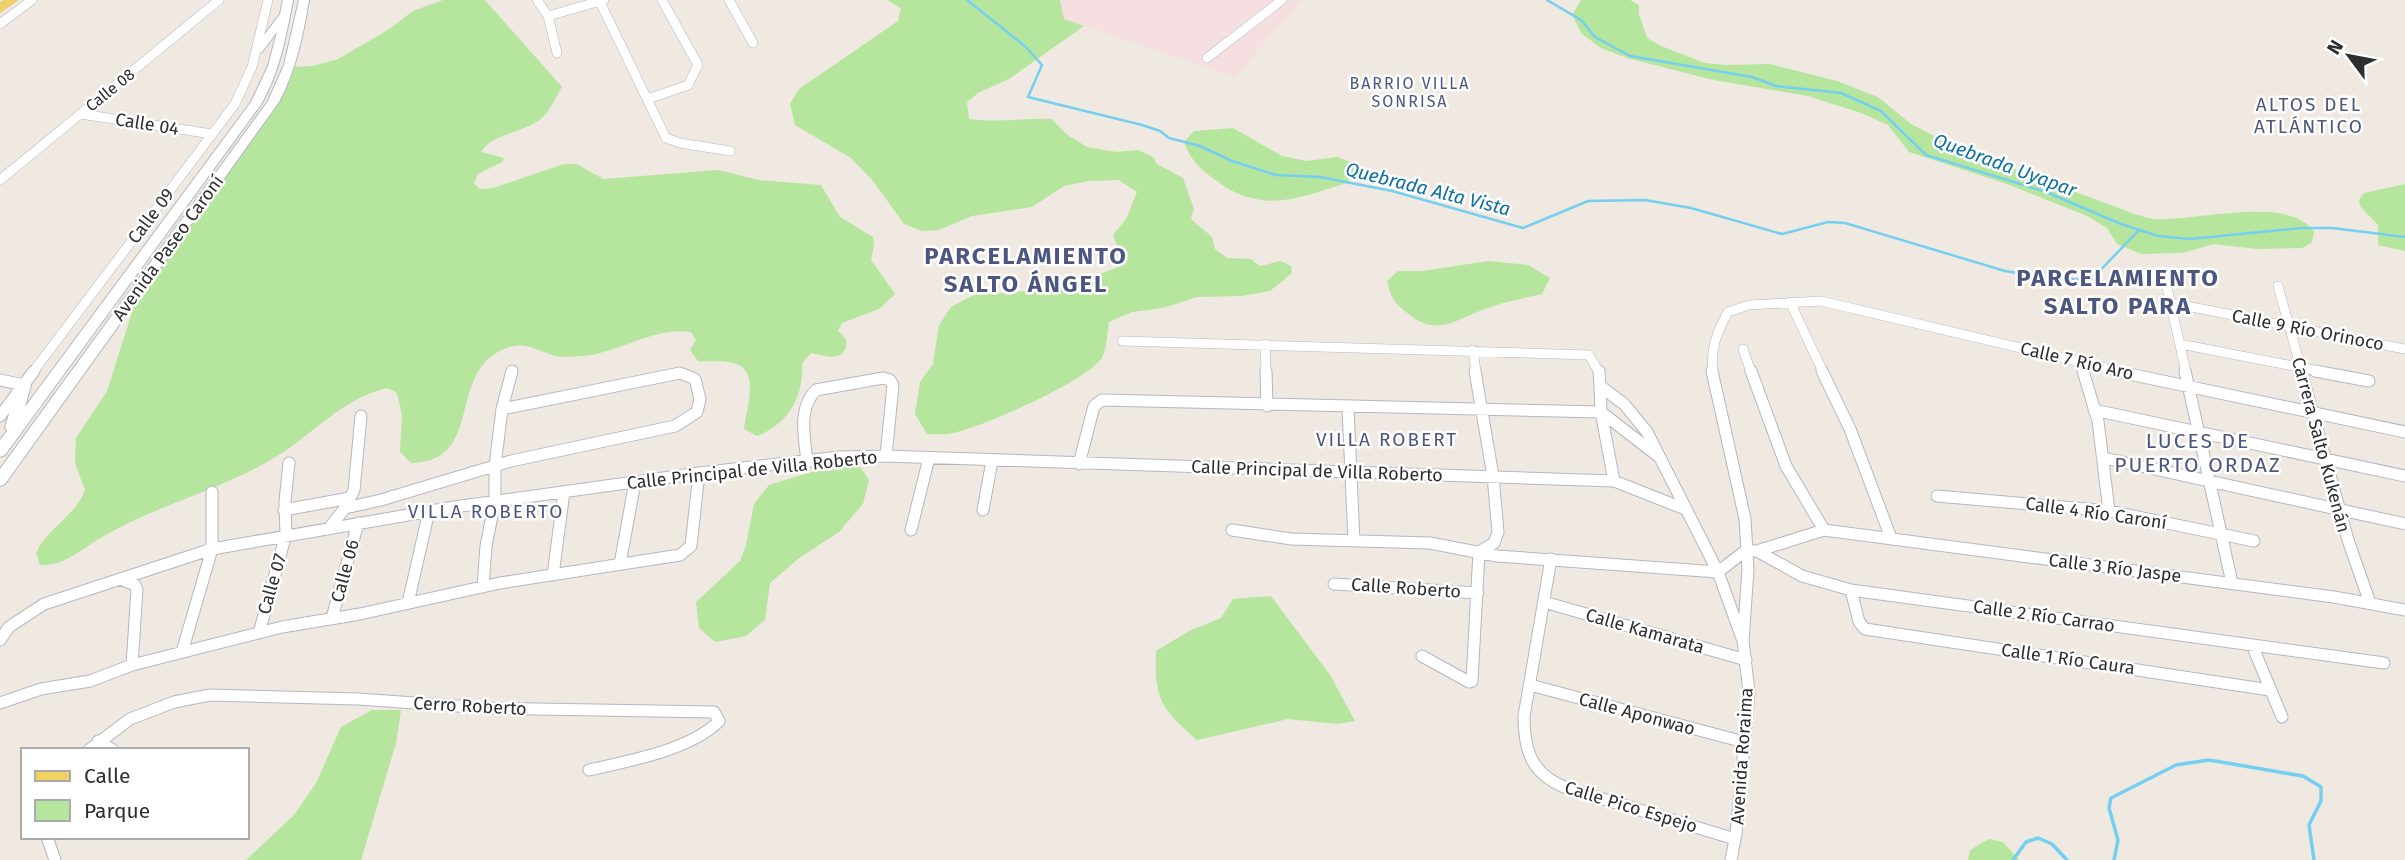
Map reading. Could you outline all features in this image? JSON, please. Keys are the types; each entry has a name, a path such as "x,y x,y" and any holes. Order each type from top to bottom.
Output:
{"main road":[{"path":"0,9 12,0"}],"street":[{"path":"0,24 32,0"},
{"name":"Calle 08","path":"0,180 219,0"},
{"name":"Calle 09","path":"0,416 245,87 258,50 268,0"},
{"name":"Avenida Paseo Caroní","path":"0,480 273,102 284,83 295,50 304,0"},
{"path":"537,0 548,16 557,53"},
{"path":"548,16 601,0 668,140 730,151"},
{"path":"648,99 688,85 698,65 663,0"},
{"path":"729,0 754,43"},
{"path":"1207,58 1282,0"},
{"path":"258,50 278,24 288,3"},
{"name":"Avenida Paseo Caroní","path":"3,447 256,103 267,84 278,53 288,3"},
{"name":"Calle 04","path":"81,114 212,134"},
{"path":"2165,274 2219,533 2232,583"},
{"name":"Carrera Salto Kukenán","path":"2278,286 2356,567 2370,603"},
{"path":"1790,302 1850,429 1891,538"},
{"name":"Calle 7 Río Aro","path":"1751,551 1712,369 1712,350 1717,332 1728,312 1749,305 1829,302 2189,387 2405,432"},
{"name":"Calle 9 Río Orinoco","path":"2171,303 2405,349"},
{"path":"1122,341 1589,355 1599,370 1601,412 1614,481"},
{"path":"1265,344 1267,406"},
{"path":"2180,344 2369,382"},
{"path":"1232,530 1280,538 1430,543 1479,552 1718,572 1751,551 1824,530 1807,507 1790,476 1744,349"},
{"path":"1474,351 1480,411 1493,476 1497,538 1479,552"},
{"path":"2081,362 2104,458 2109,511"},
{"path":"483,587 486,546 495,501 495,466 502,409 512,370"},
{"path":"284,510 381,500 495,466 675,426 696,412 701,399 695,379 680,373 502,409"},
{"path":"807,463 805,402 808,396 816,390 883,378 890,380 893,385 886,456"},
{"path":"0,380 24,384 3,447"},
{"name":"Avenida Roraima","path":"1600,386 1635,415 1663,461 1718,572 1743,641 1749,692 1731,860"},
{"path":"1079,464 1094,406 1102,400 1601,412 1663,461"},
{"path":"1348,408 1354,541"},
{"path":"2094,410 2405,476"},
{"path":"330,527 355,489 361,416"},
{"name":"Calle Principal de Villa Roberto","path":"0,639 4,626 44,604 212,550 286,534 495,501 839,457 886,456 1614,481 1685,509"},
{"path":"911,530 929,458"},
{"path":"2104,458 2405,524"},
{"path":"983,510 992,461"},
{"path":"286,534 284,510 289,463"},
{"path":"0,703 41,689 90,681 132,665 259,633 483,587 680,555 691,546 699,473"},
{"path":"620,564 635,482"},
{"path":"182,652 212,550 212,492"},
{"path":"553,575 564,492"},
{"name":"Calle 4 Río Caroní","path":"1937,496 2109,511 2254,541"},
{"path":"408,603 429,512"},
{"name":"Calle 06","path":"332,618 358,523"},
{"name":"Calle 3 Río Jaspe","path":"1824,530 2232,583 2405,610"},
{"name":"Calle 07","path":"259,633 286,534"},
{"path":"1743,641 1751,551"},
{"name":"Calle 2 Río Carrao","path":"1751,551 1801,576 1852,590 2384,663"},
{"path":"1422,656 1469,682 1472,681 1479,552"},
{"name":"Calle Pico Espejo","path":"1551,559 1524,716 1524,737 1528,752 1542,776 1564,787 1735,839"},
{"path":"120,579 135,585 137,590 132,665"},
{"name":"Calle Roberto","path":"1334,584 1478,593"},
{"name":"Calle 1 Río Caura","path":"1852,590 1859,622 1866,629 2270,690"},
{"name":"Calle Kamarata","path":"1544,602 1746,660"},
{"path":"2252,645 2282,717"},
{"name":"Calle Aponwao","path":"1530,685 1744,742"},
{"name":"Cerro Roberto","path":"93,746 130,719 150,710 210,695 358,699 486,708 714,712 718,716 719,722 710,732 639,758 589,770"},
{"path":"48,839 55,860"}],"shaded area":[{"path":"1060,0 1302,0 1235,77 1064,19"}],"green space":[{"path":"443,0 485,0 562,87 549,110 537,122 493,141 481,152 504,158 502,162 478,174 474,183 480,189 493,188 564,164 577,164 603,179 718,170 758,180 821,185 840,217 873,237 871,260 895,294 879,309 842,323 838,331 846,339 846,348 841,355 831,357 811,353 802,363 800,387 792,408 777,424 757,436 744,429 750,393 748,375 737,364 698,361 690,350 696,340 691,332 677,331 650,336 582,356 558,357 531,347 511,347 486,361 475,377 458,433 449,448 434,459 411,463 400,452 402,415 397,393 387,388 354,401 284,452 249,472 122,526 65,560 40,565 36,553 41,544 75,508 85,490 75,463 76,438 107,391 140,287 218,180 290,67 313,66 338,59 388,30 413,11"},
{"path":"887,0 1060,0 1064,19 1084,26 1009,79 978,93 967,102 969,119 1052,119 1066,134 1087,147 1117,152 1138,150 1153,157 1157,164 1183,178 1194,209 1191,219 1212,237 1215,249 1227,258 1251,259 1260,266 1281,261 1291,266 1292,273 1270,291 1242,296 1197,297 1163,308 1132,312 1109,322 1103,356 1091,369 1075,379 1055,391 986,422 950,434 927,434 915,414 920,382 933,364 939,325 951,307 974,295 1040,290 1073,284 1116,268 1119,251 1113,235 1126,219 1137,192 1119,180 1089,181 1064,186 1032,207 972,216 939,230 922,231 904,224 873,181 851,158 795,125 790,104 799,89 898,21 901,8"},
{"path":"1581,0 1630,0 1639,5 1639,14 1647,38 1661,46 1705,63 1770,64 1837,81 1878,97 1911,124 1955,147 2135,214 2155,219 2172,219 2240,212 2285,214 2302,221 2314,232 2312,242 2302,248 2258,249 2213,244 2183,253 2141,254 2117,244 2107,228 2087,216 2007,184 1909,152 1888,125 1861,113 1808,96 1714,80 1627,58 1601,48 1582,34 1572,15"},
{"path":"1233,128 1282,156 1306,161 1337,157 1357,165 1347,183 1311,194 1279,200 1247,197 1231,190 1204,171 1192,158 1184,142 1194,131"},
{"path":"2405,184 2405,251 2378,245 2378,225 2360,206 2359,200 2364,193"},
{"path":"1488,261 1528,265 1550,278 1542,294 1499,304 1438,325 1420,321 1400,307 1392,297 1387,281 1398,271 1423,271"},
{"path":"858,464 869,480 863,504 839,532 798,559 770,583 765,620 746,636 715,642 699,628 696,602 740,561 754,504 769,485 831,466"},
{"path":"1271,596 1330,675 1355,721 1338,724 1288,719 1197,740 1176,720 1163,702 1157,681 1156,651 1189,631 1221,618 1233,599"},
{"path":"372,710 401,710 396,743 361,860 246,860 295,814 316,783 341,727"},
{"path":"1989,839 2003,842 2019,860 1968,860 1970,850"}],"waterway":[{"name":"Quebrada Alta Vista","path":"967,0 1026,47 1042,65 1028,97 1142,125 1160,131 1169,138 1200,146 1232,161 1276,175 1320,177 1392,191 1523,228 1588,201 1645,200 1691,208 1782,234 1828,222 1845,223 2005,271 2048,278 2091,280 2138,231"},
{"name":"Quebrada Uyapar","path":"1547,0 1581,20 1595,37 1630,56 1752,77 1776,86 1841,93 1881,111 1926,155 2046,192 2121,224 2158,236 2190,239 2301,228 2332,228 2405,237"},
{"path":"2114,860 2118,840 2109,808 2111,798 2176,765 2209,760 2303,776 2321,787 2321,801 2309,825 2314,860"},
{"path":"2013,860 2026,842 2038,838 2052,844 2067,860"}],"district":[{"name":"BARRIO VILLA SONRISA","path":"1410,92"},
{"name":"ALTOS DEL ATLÁNTICO","path":"2309,115"},
{"name":"PARCELAMIENTO SALTO ÁNGEL","path":"1026,270"},
{"name":"PARCELAMIENTO SALTO PARA","path":"2118,292"},
{"name":"VILLA ROBERT","path":"1387,439"},
{"name":"LUCES DE PUERTO ORDAZ","path":"2198,453"},
{"name":"VILLA ROBERTO","path":"486,511"}]}
